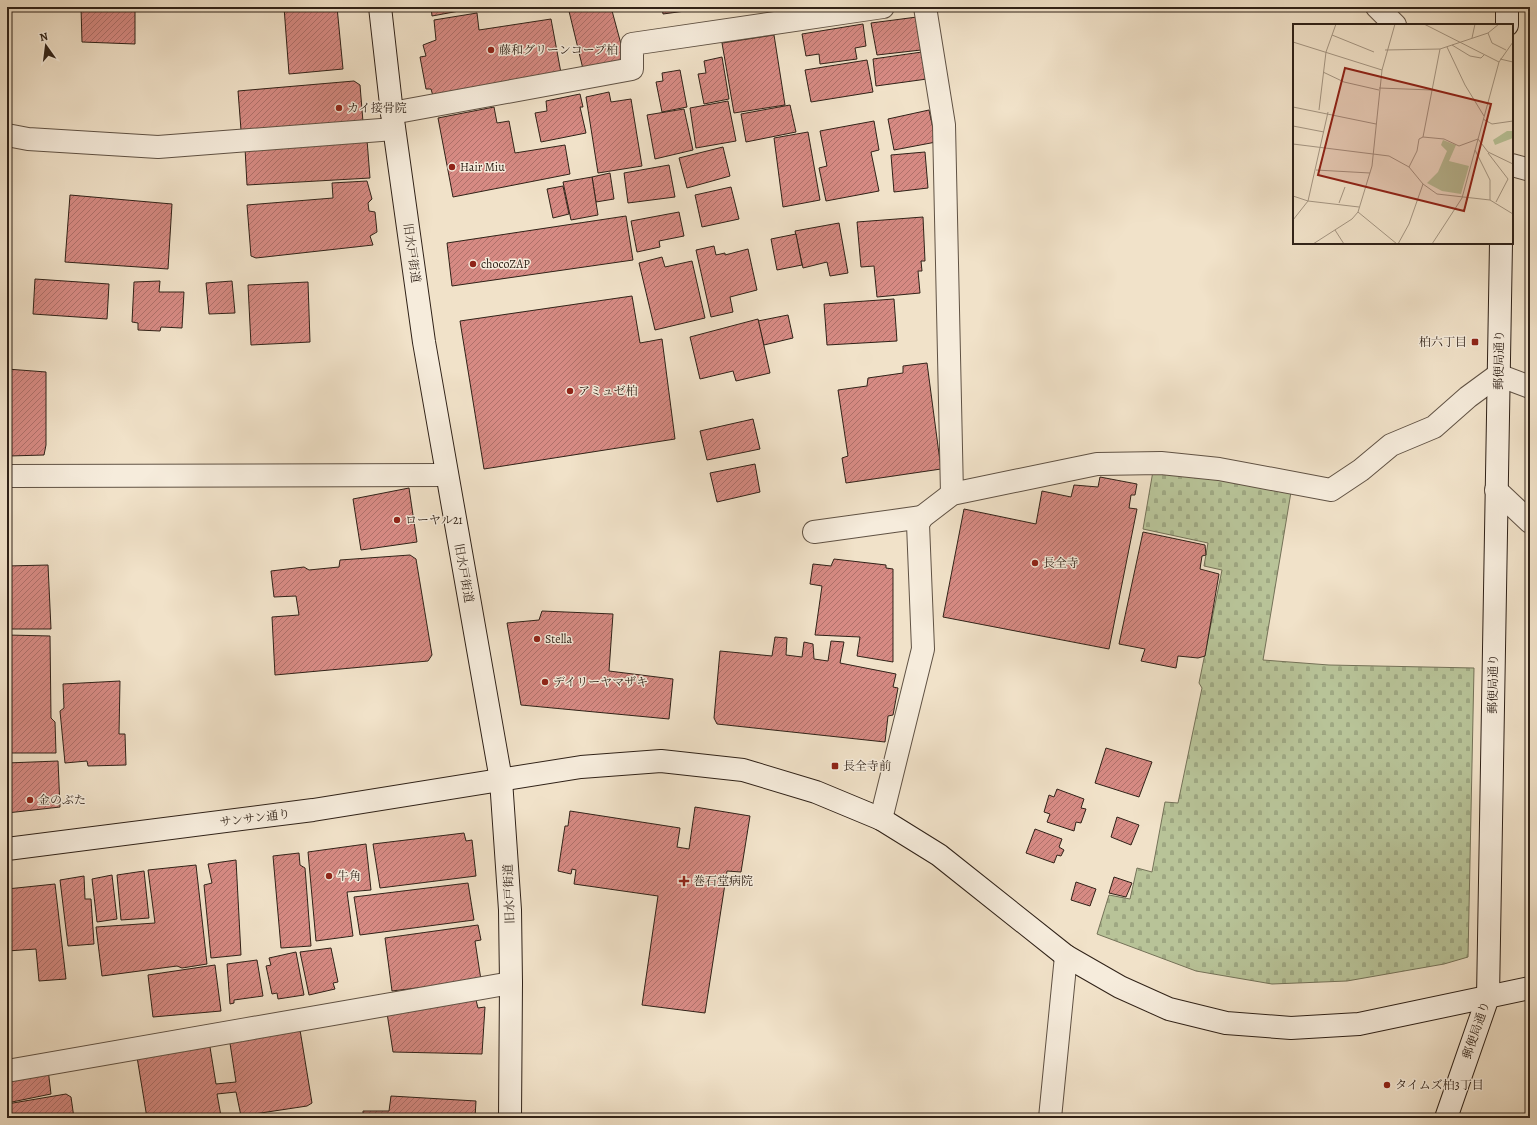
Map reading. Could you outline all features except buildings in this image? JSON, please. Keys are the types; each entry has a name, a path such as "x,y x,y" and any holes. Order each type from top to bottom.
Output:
{"street":[{"name":"旧水戸街道","path":"380,7 393,121 424,342 446,475 501,780 509,888 511,983 510,1118"},
{"path":"7,135 28,139 158,147 393,121 632,69 632,44 883,7"},
{"path":"925,7 944,125 952,494"},
{"path":"1377,7 1394,24"},
{"path":"1507,7 1507,24"},
{"path":"1513,165 1530,170"},
{"name":"郵便局通り","path":"1446,1118 1488,996 1501,244"},
{"path":"881,819 923,649 918,524 922,517 952,494 1097,464 1160,462 1219,468 1331,490 1361,470 1391,445 1434,427 1468,397 1498,375 1530,387"},
{"path":"7,476 446,475"},
{"path":"1496,490 1530,522"},
{"path":"814,532 922,517"},
{"name":"サンサン通り","path":"7,849 313,810 581,767 661,761 743,770 816,792 881,819 938,854 1066,956 1120,987 1169,1009 1226,1023 1291,1028 1359,1024 1530,988"},
{"path":"1050,1118 1066,956"},
{"path":"7,1072 511,983"}],"green space":[{"path":"1153,471 1292,486 1263,660 1329,665 1474,668 1468,957 1444,964 1347,981 1272,984 1196,971 1097,934 1109,895 1130,899 1137,868 1152,872 1165,802 1178,803 1202,688 1199,683 1222,570 1204,566 1208,543 1143,529"}],"place":[{"name":"藤和グリーンコープ柏","path":"491,50"},
{"name":"カイ接骨院","path":"339,108"},
{"name":"Hair Miu","path":"452,167"},
{"name":"chocoZAP","path":"473,264"},
{"name":"柏六丁目","path":"1475,342"},
{"name":"アミュゼ柏","path":"570,391"},
{"name":"ローヤル21","path":"397,520"},
{"name":"長全寺","path":"1035,563"},
{"name":"Stella","path":"537,639"},
{"name":"デイリーヤマザキ","path":"545,682"},
{"name":"長全寺前","path":"835,766"},
{"name":"金のぶた","path":"30,800"},
{"name":"牛角","path":"329,876"},
{"name":"巻石堂病院","path":"684,881"},
{"name":"タイムズ柏3丁目","path":"1387,1085"}]}
